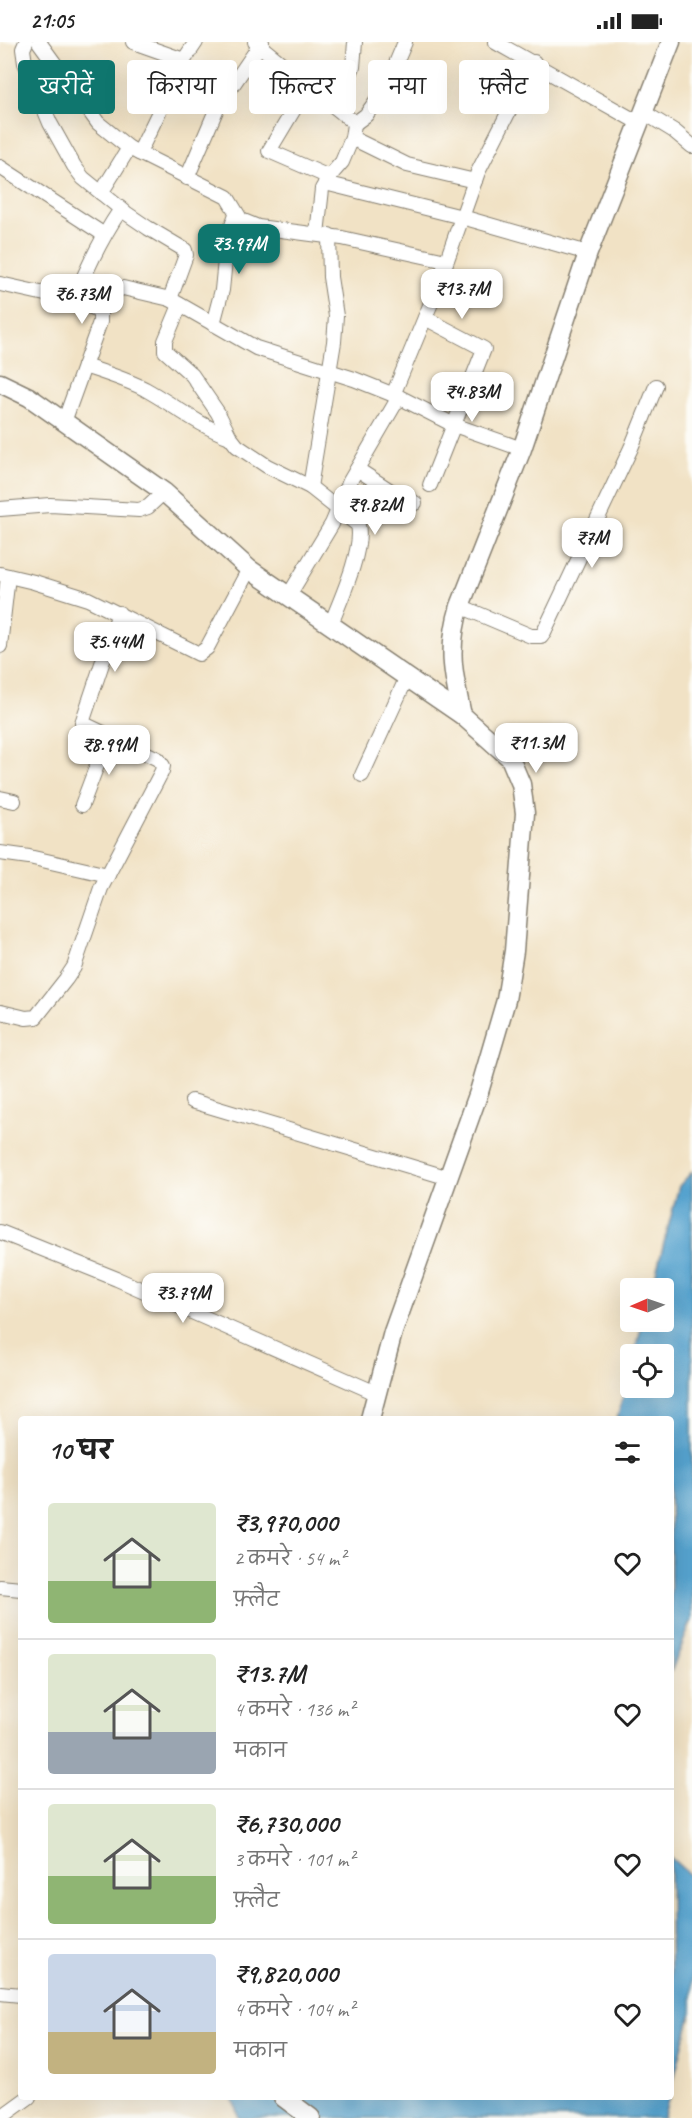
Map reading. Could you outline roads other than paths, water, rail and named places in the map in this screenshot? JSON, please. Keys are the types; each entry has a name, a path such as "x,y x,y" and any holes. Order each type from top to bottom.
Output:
{"street":[{"path":"26,42 23,49 25,63 50,123 83,178 148,228 185,249 186,255 165,341 165,351 192,375 218,412 230,436 248,455 286,477 310,487 358,525 359,540 348,581 331,624"},
{"path":"39,42 98,123 134,151 226,197 236,214 247,223 258,227 323,235 446,261"},
{"path":"133,42 184,60 196,42"},
{"path":"354,60 355,42"},
{"path":"310,487 315,449 331,371 336,316 323,235 320,199 327,180 342,162 353,131 386,87 405,42"},
{"path":"495,42 530,60"},
{"path":"462,715 452,672 454,625 522,448 588,253 671,42"},
{"path":"187,178 217,108 256,45 275,60"},
{"path":"549,70 641,117 674,131 692,146"},
{"path":"101,193 134,151 154,114"},
{"path":"291,114 269,152 327,180 588,253"},
{"path":"344,114 351,120 353,131 407,165 475,181"},
{"path":"289,595 332,524 357,469 396,396 475,181 507,114"},
{"path":"0,167 103,234"},
{"path":"74,300 103,234 121,209"},
{"path":"213,324 222,290 227,240 236,214"},
{"path":"64,422 100,322 100,311 111,294 123,288 175,302 256,348 331,371 396,396 454,425 522,448"},
{"path":"1,289 74,300 100,311"},
{"path":"425,318 484,349 430,485"},
{"path":"84,366 138,386 205,426 230,436"},
{"path":"0,383 29,397 164,492 249,569 462,715 510,758 520,784 525,813 514,951 506,1000 479,1092 393,1332 371,1416"},
{"path":"460,606 531,636 541,636 631,447 656,386"},
{"path":"357,469 397,495 415,503"},
{"path":"0,509 50,505 139,510 148,507 164,492"},
{"path":"0,646 4,575 88,599 199,654 207,648 249,569"},
{"path":"1,1012 31,1019 40,1013 74,967 94,907 108,875 149,799 163,766 158,759 82,723 119,613"},
{"path":"362,775 407,677"},
{"path":"82,805 108,736"},
{"path":"0,853 108,875"},
{"path":"192,1101 449,1178"},
{"path":"0,1232 127,1283 376,1394"},
{"path":"0,1587 18,1589"},
{"path":"0,1993 18,1995"},
{"path":"0,2118 25,2100"},
{"path":"288,2100 311,2118"}],"water":[{"path":"692,1172 692,1620 674,1665 674,1416 618,1416 623,1398 674,1398 674,1344 637,1344 640,1332 674,1332 674,1278 655,1278 679,1186"},
{"path":"674,1861 692,1877 692,2011 674,2079"},
{"path":"233,2100 668,2100 663,2118 239,2118"}]}
